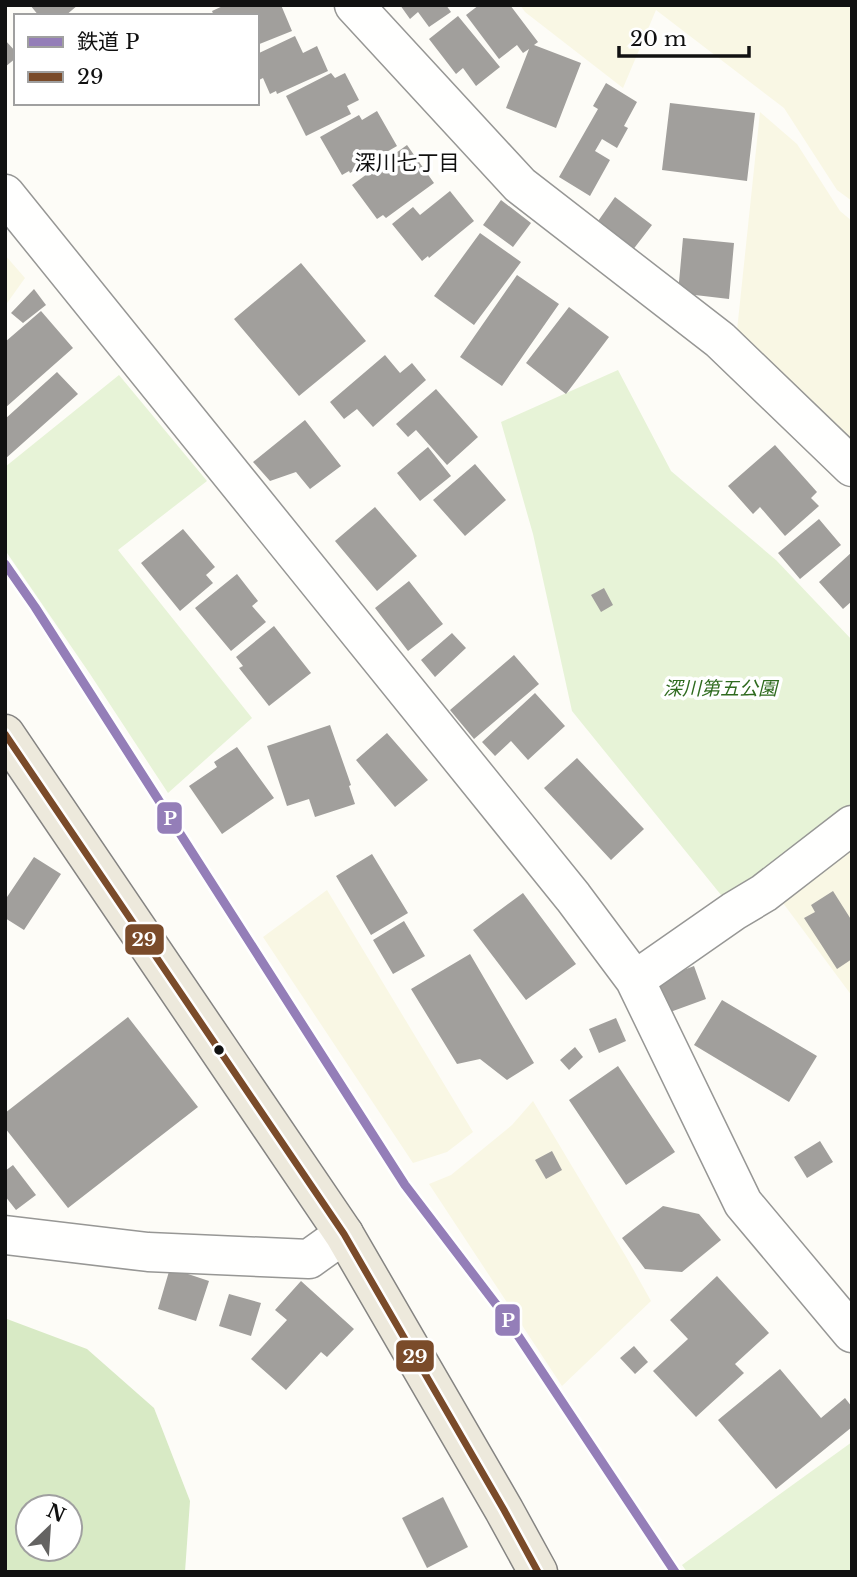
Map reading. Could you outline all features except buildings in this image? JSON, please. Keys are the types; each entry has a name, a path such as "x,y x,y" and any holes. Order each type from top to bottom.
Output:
{"main road":[{"path":"5,734 344,1234 538,1572"}],"street":[{"path":"354,5 520,185 720,340 852,467"},
{"path":"5,194 573,897 635,980 743,1202 852,1333"},
{"path":"635,980 764,893 852,825"},
{"path":"5,1236 148,1252 309,1259 344,1234"}],"shaded area":[{"path":"520,5 852,5 852,201 837,190 784,108 656,10 623,88 525,12"},
{"path":"760,112 797,144 840,211 852,221 852,459 736,340"},
{"path":"5,255 25,278 5,306"},
{"path":"852,848 852,996 783,903"},
{"path":"327,890 473,1132 447,1152 413,1163 263,937"},
{"path":"533,1101 651,1301 562,1386 429,1184 451,1175 512,1125"}],"green space":[{"name":"深川第五公園","path":"618,370 671,471 776,560 852,640 852,823 734,911 572,711 533,534 501,422"},
{"path":"119,375 207,481 118,550 252,718 168,793 5,550 5,467"},
{"path":"7,1319 87,1349 154,1408 190,1501 185,1572 5,1572"},
{"path":"852,1442 852,1572 687,1572 682,1565"}],"rail line":[{"name":"P","path":"5,564 405,1185 505,1316 675,1572"}],"transit line":[{"name":"29","path":"5,734 344,1234 538,1572"}],"district":[{"name":"深川七丁目","path":"407,163"}]}
